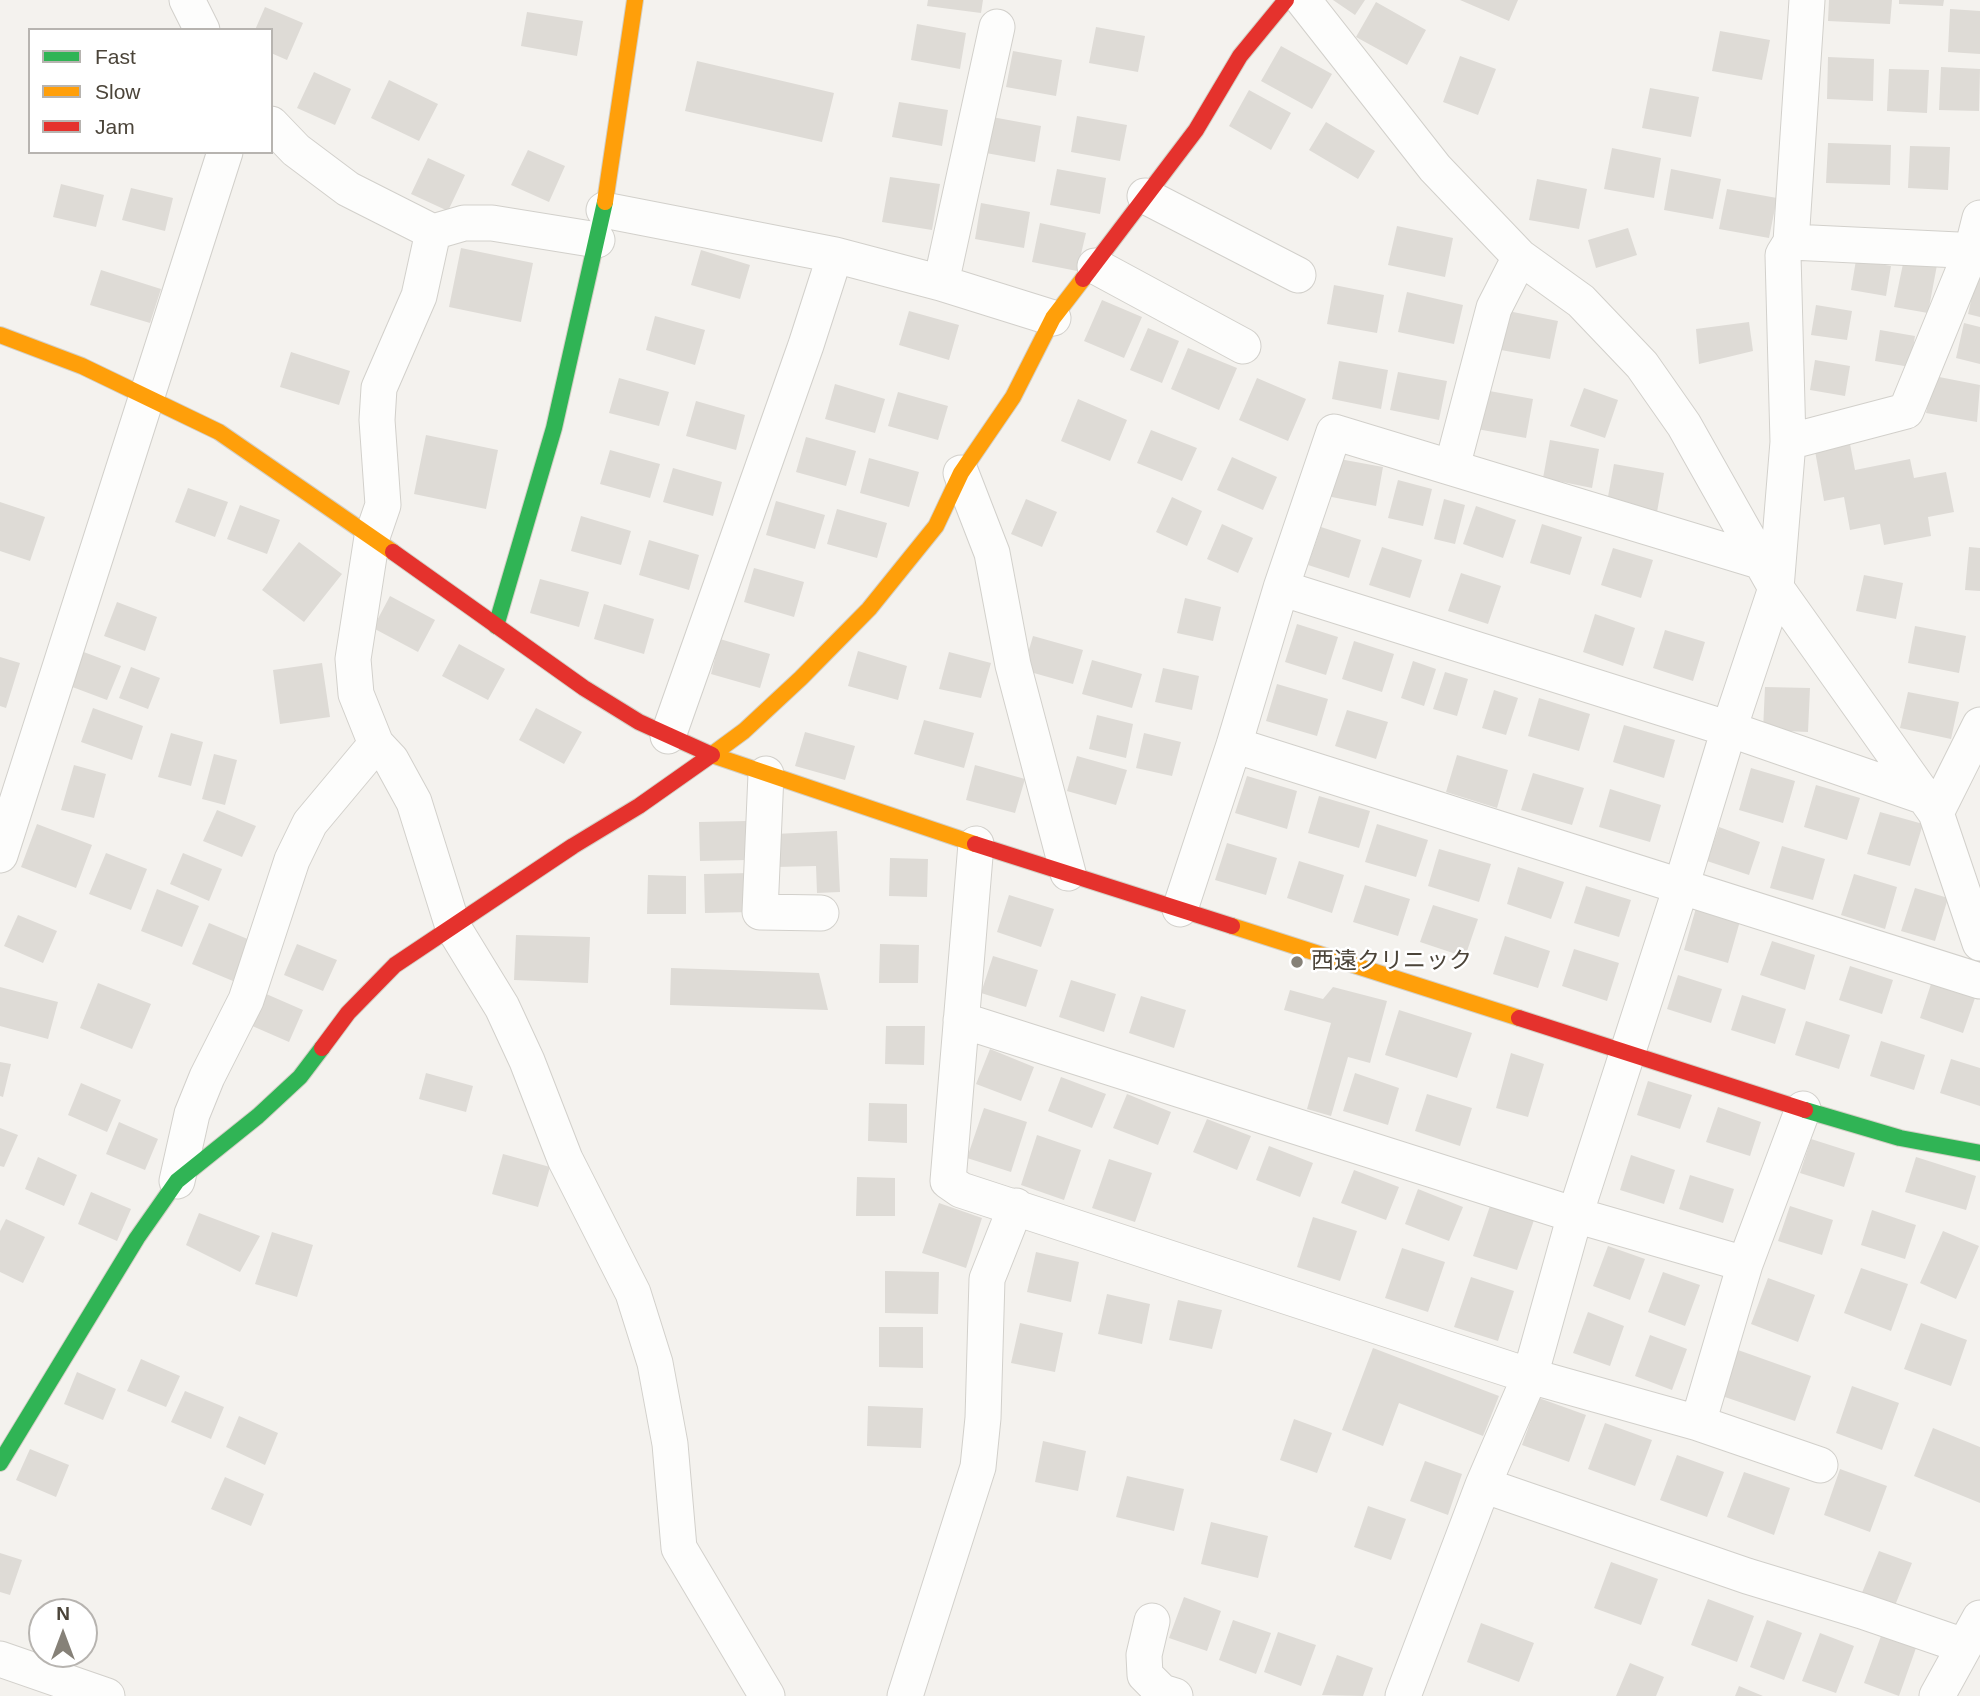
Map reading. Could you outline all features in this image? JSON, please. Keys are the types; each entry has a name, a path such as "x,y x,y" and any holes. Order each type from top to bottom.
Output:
{"street":[{"path":"187,0 201,28"},
{"path":"496,626 554,428 601,225 635,0"},
{"path":"0,1464 137,1238 177,1181 300,1077 348,1013 395,965 712,755 744,731 869,609 936,526 961,473 1013,397 1053,318 1196,130 1240,56 1286,0"},
{"path":"1303,0 1435,168 1520,257 1581,301 1642,365 1684,425 1768,575 1930,805 1980,943"},
{"path":"1403,1696 1483,1485 1530,1376 1575,1215 1729,729 1768,575 1788,442 1783,256 1791,242 1807,0"},
{"path":"942,283 997,27"},
{"path":"273,126 296,150 348,189 433,232 464,223 601,225 835,256 942,283 1053,318"},
{"path":"0,855 224,154"},
{"path":"1145,196 1298,275"},
{"path":"433,232 419,296 379,388 377,420 383,505 372,537 352,659 356,694 376,744 391,760 414,802 453,927 502,1007 527,1061 565,1158 633,1293 655,1363 670,1444 680,1548 766,1696"},
{"path":"1788,442 1906,411 1977,240 1791,242"},
{"path":"668,736 835,256"},
{"path":"1452,467 1494,308 1520,257"},
{"path":"1095,266 1243,346"},
{"path":"0,335 82,366 219,432 372,537 583,688 639,722 712,755 975,844 1803,1109 1900,1138 1980,1153"},
{"path":"1180,909 1234,745 1281,588 1334,432 1452,467 1768,575"},
{"path":"961,473 992,553 1013,664 1068,873"},
{"path":"1281,588 1729,729 1930,805"},
{"path":"1930,805 1980,725"},
{"path":"177,1181 191,1114 206,1077 246,1000 292,860 310,823 376,744"},
{"path":"1234,745 1980,981"},
{"path":"766,774 760,912 821,913"},
{"path":"975,844 948,1181 961,1190 1530,1376 1698,1423 1820,1465"},
{"path":"961,1020 1575,1215 1745,1264"},
{"path":"1698,1423 1745,1264 1803,1109"},
{"path":"905,1696 978,1467 983,1418 987,1279 1016,1206"},
{"path":"1483,1485 1747,1576 1862,1611 1972,1632 1937,1696"},
{"path":"1152,1620 1144,1655 1145,1675 1162,1692 1175,1696"},
{"path":"0,1659 107,1696"}],"building":[{"path":"928,0 983,0 981,13 927,6"},
{"path":"1333,0 1365,0 1355,15"},
{"path":"1460,0 1518,0 1509,21"},
{"path":"1829,0 1892,0 1890,24 1828,21"},
{"path":"1899,0 1944,0 1943,6 1899,4"},
{"path":"1376,2 1426,30 1407,65 1356,37"},
{"path":"265,7 303,23 287,60 273,54 273,28 256,28"},
{"path":"1950,9 1980,11 1980,54 1948,52"},
{"path":"527,12 583,21 577,56 521,46"},
{"path":"917,24 966,33 960,69 911,60"},
{"path":"1096,27 1145,36 1138,72 1089,63"},
{"path":"1720,31 1770,40 1762,80 1712,71"},
{"path":"1281,46 1332,74 1312,109 1261,81"},
{"path":"1013,51 1062,60 1056,96 1006,87"},
{"path":"1460,56 1496,69 1478,115 1443,102"},
{"path":"1828,57 1874,59 1873,101 1827,99"},
{"path":"697,61 834,93 822,142 685,111"},
{"path":"1941,67 1980,69 1979,111 1939,110"},
{"path":"1889,69 1929,70 1927,113 1887,111"},
{"path":"314,72 351,89 335,125 297,108"},
{"path":"389,80 438,104 419,141 371,118"},
{"path":"1650,88 1699,97 1691,137 1642,128"},
{"path":"1249,90 1291,113 1271,150 1229,126"},
{"path":"899,102 948,110 942,146 892,137"},
{"path":"1077,116 1127,125 1120,161 1071,152"},
{"path":"992,117 1041,126 1035,162 986,153"},
{"path":"1326,122 1375,151 1358,179 1309,150"},
{"path":"1828,143 1891,145 1890,185 1826,183"},
{"path":"1910,146 1950,147 1948,190 1908,188"},
{"path":"1612,148 1661,158 1654,198 1604,189"},
{"path":"528,150 565,166 549,202 511,185"},
{"path":"428,158 465,175 448,211 411,194"},
{"path":"1057,169 1106,178 1100,214 1050,205"},
{"path":"1671,169 1721,179 1713,219 1664,210"},
{"path":"890,177 940,184 932,230 882,222"},
{"path":"1537,179 1587,189 1579,229 1529,220"},
{"path":"61,184 104,195 96,227 53,217"},
{"path":"131,188 173,198 165,231 122,220"},
{"path":"1727,189 1777,198 1769,238 1719,229"},
{"path":"981,203 1030,212 1024,248 975,239"},
{"path":"1040,223 1086,233 1077,271 1032,262"},
{"path":"1397,226 1453,238 1445,277 1388,265"},
{"path":"1628,228 1637,255 1596,268 1588,240"},
{"path":"461,248 533,263 521,322 449,307"},
{"path":"701,250 750,265 740,299 691,285"},
{"path":"1904,259 1937,265 1928,313 1894,307"},
{"path":"1856,260 1891,266 1886,296 1851,290"},
{"path":"101,270 161,289 150,323 90,305"},
{"path":"1977,274 1980,275 1980,317 1968,314"},
{"path":"1334,285 1384,295 1377,333 1327,324"},
{"path":"1407,292 1463,305 1454,344 1398,332"},
{"path":"1102,300 1142,317 1124,358 1084,341"},
{"path":"1816,305 1852,311 1847,340 1811,335"},
{"path":"909,311 959,325 949,360 899,345"},
{"path":"1508,311 1558,321 1550,359 1501,350"},
{"path":"655,316 705,330 695,365 646,350"},
{"path":"1749,322 1753,351 1699,364 1696,329"},
{"path":"1964,323 1980,327 1980,364 1956,358"},
{"path":"1148,328 1179,341 1162,383 1130,370"},
{"path":"1880,330 1915,336 1910,367 1875,361"},
{"path":"1188,348 1237,368 1219,410 1171,389"},
{"path":"291,352 350,371 339,405 280,387"},
{"path":"1815,360 1850,366 1845,396 1810,390"},
{"path":"1339,361 1388,370 1381,409 1332,399"},
{"path":"1398,372 1447,381 1439,420 1390,410"},
{"path":"1934,376 1980,385 1977,422 1926,413"},
{"path":"619,378 669,392 659,426 609,413"},
{"path":"1257,378 1306,399 1288,441 1239,420"},
{"path":"835,384 885,399 875,433 825,419"},
{"path":"1584,388 1618,400 1605,438 1570,426"},
{"path":"1484,390 1533,399 1526,438 1477,429"},
{"path":"898,392 948,406 938,440 888,426"},
{"path":"1078,399 1127,420 1110,461 1061,441"},
{"path":"696,401 745,415 736,450 686,436"},
{"path":"1151,430 1197,448 1182,481 1137,463"},
{"path":"426,435 498,450 486,509 414,494"},
{"path":"806,437 856,451 846,486 796,472"},
{"path":"1550,440 1599,449 1592,488 1543,478"},
{"path":"1850,444 1855,470 1910,459 1914,478 1946,472 1954,512 1928,517 1931,536 1884,545 1880,524 1850,530 1844,497 1824,501 1815,451"},
{"path":"610,450 660,464 650,498 600,484"},
{"path":"1232,457 1277,477 1263,510 1217,490"},
{"path":"869,458 919,472 909,507 860,493"},
{"path":"1334,458 1383,467 1376,506 1327,496"},
{"path":"1614,464 1664,473 1657,512 1607,502"},
{"path":"673,468 722,482 713,516 663,502"},
{"path":"1398,480 1432,489 1423,526 1388,518"},
{"path":"188,488 228,502 215,537 175,522"},
{"path":"1172,497 1202,511 1187,546 1156,532"},
{"path":"1026,499 1057,512 1042,547 1011,534"},
{"path":"1444,499 1465,505 1455,544 1434,539"},
{"path":"776,501 825,515 815,549 766,535"},
{"path":"0,502 45,517 30,561 0,551"},
{"path":"240,505 280,520 267,554 227,539"},
{"path":"1476,506 1516,520 1503,558 1463,544"},
{"path":"837,509 887,523 877,558 827,544"},
{"path":"581,516 631,531 621,565 571,551"},
{"path":"1222,524 1253,538 1238,573 1207,559"},
{"path":"1542,524 1582,537 1570,575 1530,563"},
{"path":"1321,527 1361,540 1349,578 1308,565"},
{"path":"649,540 699,555 689,590 639,575"},
{"path":"299,542 342,574 304,622 262,590"},
{"path":"1382,547 1422,560 1410,598 1369,585"},
{"path":"1969,547 1980,548 1980,591 1965,590"},
{"path":"1613,548 1653,560 1641,598 1601,585"},
{"path":"754,568 804,582 794,617 744,602"},
{"path":"1461,573 1501,586 1488,624 1448,611"},
{"path":"1864,575 1903,583 1896,619 1856,611"},
{"path":"540,579 589,592 579,627 530,613"},
{"path":"390,596 435,620 418,652 373,628"},
{"path":"1185,598 1221,607 1213,641 1177,633"},
{"path":"117,602 157,617 145,651 104,636"},
{"path":"604,604 654,619 644,654 594,639"},
{"path":"1595,614 1635,628 1623,666 1583,652"},
{"path":"1297,624 1338,637 1326,675 1285,662"},
{"path":"1915,626 1966,636 1959,673 1908,663"},
{"path":"1665,630 1705,642 1693,681 1653,668"},
{"path":"1033,636 1083,650 1073,684 1023,670"},
{"path":"720,639 770,654 760,688 711,674"},
{"path":"1354,641 1394,654 1382,692 1342,679"},
{"path":"459,644 505,669 488,700 442,676"},
{"path":"81,651 121,666 107,700 67,685"},
{"path":"858,651 907,666 898,700 848,686"},
{"path":"949,652 991,663 981,698 939,689"},
{"path":"0,657 20,663 6,708 0,706"},
{"path":"1092,660 1142,674 1132,708 1082,694"},
{"path":"1413,661 1436,669 1424,706 1401,698"},
{"path":"322,663 330,717 280,724 273,670"},
{"path":"131,667 160,678 148,709 119,698"},
{"path":"1163,668 1199,676 1192,710 1155,702"},
{"path":"1445,672 1468,679 1457,716 1433,709"},
{"path":"1277,684 1328,699 1317,736 1266,721"},
{"path":"1765,687 1810,688 1808,732 1763,730"},
{"path":"1494,690 1518,698 1506,735 1482,728"},
{"path":"1908,692 1959,702 1951,739 1900,728"},
{"path":"1539,698 1590,714 1579,751 1528,736"},
{"path":"93,708 143,726 132,760 81,742"},
{"path":"536,708 582,732 564,764 519,740"},
{"path":"1347,710 1388,722 1376,759 1335,746"},
{"path":"1097,715 1133,724 1126,758 1089,749"},
{"path":"924,720 974,733 964,768 914,754"},
{"path":"1624,725 1675,740 1664,778 1613,762"},
{"path":"805,732 855,746 845,780 795,766"},
{"path":"171,733 203,742 191,786 158,777"},
{"path":"1144,733 1181,742 1172,776 1136,768"},
{"path":"214,754 237,760 225,805 202,799"},
{"path":"1457,755 1508,770 1497,808 1446,792"},
{"path":"1077,756 1127,770 1116,805 1067,791"},
{"path":"74,765 106,774 94,818 61,810"},
{"path":"975,765 1025,779 1015,813 966,800"},
{"path":"1751,768 1795,781 1783,823 1739,810"},
{"path":"1533,773 1584,788 1572,825 1521,810"},
{"path":"1247,776 1297,791 1287,829 1235,813"},
{"path":"1816,785 1860,798 1847,840 1804,827"},
{"path":"1610,789 1661,805 1650,842 1599,827"},
{"path":"1319,796 1370,811 1359,848 1308,833"},
{"path":"217,810 256,826 242,857 203,841"},
{"path":"1880,812 1923,824 1910,866 1867,854"},
{"path":"747,821 748,860 700,861 699,822"},
{"path":"37,824 92,845 76,888 21,867"},
{"path":"1377,824 1428,840 1416,877 1365,862"},
{"path":"1719,827 1760,842 1749,875 1707,861"},
{"path":"837,831 840,892 817,893 816,866 776,867 775,834"},
{"path":"1227,843 1277,858 1266,895 1215,880"},
{"path":"1782,846 1825,859 1813,900 1770,888"},
{"path":"1439,849 1491,864 1479,902 1428,886"},
{"path":"106,853 147,869 131,910 89,894"},
{"path":"183,853 222,869 209,901 170,884"},
{"path":"890,858 928,859 927,897 889,896"},
{"path":"1299,861 1344,875 1332,913 1287,898"},
{"path":"1518,867 1564,882 1551,919 1507,904"},
{"path":"751,873 752,912 705,913 704,874"},
{"path":"1854,874 1897,887 1885,929 1841,915"},
{"path":"648,875 686,876 686,914 647,914"},
{"path":"1365,885 1410,899 1398,936 1353,922"},
{"path":"1586,886 1631,900 1619,937 1574,923"},
{"path":"1915,888 1948,898 1935,941 1901,931"},
{"path":"157,889 199,906 182,947 141,931"},
{"path":"1009,895 1054,909 1041,947 997,932"},
{"path":"1433,905 1478,919 1465,957 1420,942"},
{"path":"1696,908 1740,921 1728,963 1684,950"},
{"path":"18,915 57,931 43,963 4,946"},
{"path":"209,923 250,940 233,981 192,964"},
{"path":"516,935 590,937 588,983 514,980"},
{"path":"1505,936 1550,951 1538,988 1493,974"},
{"path":"1772,941 1815,955 1805,990 1760,975"},
{"path":"297,944 337,960 323,991 284,975"},
{"path":"880,944 919,945 918,983 879,983"},
{"path":"1574,949 1619,963 1607,1001 1562,986"},
{"path":"993,956 1038,970 1026,1007 981,993"},
{"path":"1850,966 1893,980 1882,1014 1839,1000"},
{"path":"671,968 819,973 828,1010 670,1005"},
{"path":"1678,975 1722,989 1711,1023 1667,1009"},
{"path":"1071,980 1116,994 1104,1032 1059,1017"},
{"path":"98,983 151,1004 132,1049 80,1028"},
{"path":"1931,984 1975,998 1963,1033 1920,1018"},
{"path":"0,987 58,1002 48,1039 0,1026"},
{"path":"1333,987 1387,1001 1370,1063 1348,1057 1331,1116 1307,1109 1331,1023 1284,1010 1290,990 1323,999"},
{"path":"264,993 303,1010 289,1042 250,1025"},
{"path":"1742,995 1786,1009 1775,1044 1731,1030"},
{"path":"1141,996 1186,1010 1174,1048 1129,1033"},
{"path":"1399,1010 1472,1033 1457,1078 1385,1055"},
{"path":"1806,1021 1850,1035 1839,1069 1795,1055"},
{"path":"886,1026 925,1026 924,1065 885,1064"},
{"path":"1881,1041 1925,1055 1914,1090 1870,1076"},
{"path":"990,1049 1034,1067 1021,1101 976,1084"},
{"path":"1511,1053 1544,1064 1528,1117 1496,1108"},
{"path":"1951,1059 1980,1068 1980,1106 1940,1093"},
{"path":"0,1062 11,1064 3,1097 0,1096"},
{"path":"426,1073 473,1086 466,1112 419,1099"},
{"path":"1355,1073 1399,1088 1388,1125 1343,1111"},
{"path":"1061,1077 1106,1094 1092,1128 1048,1111"},
{"path":"1648,1081 1692,1095 1680,1129 1637,1115"},
{"path":"81,1083 121,1100 107,1132 68,1115"},
{"path":"1127,1094 1171,1112 1158,1145 1113,1128"},
{"path":"1427,1094 1472,1108 1460,1146 1415,1131"},
{"path":"869,1103 907,1104 907,1143 868,1141"},
{"path":"1718,1107 1761,1122 1750,1156 1706,1142"},
{"path":"984,1108 1027,1122 1011,1172 967,1158"},
{"path":"1207,1119 1251,1136 1237,1170 1193,1152"},
{"path":"119,1122 158,1139 145,1170 106,1154"},
{"path":"0,1128 18,1135 4,1167 0,1166"},
{"path":"1037,1135 1081,1150 1064,1200 1021,1185"},
{"path":"1811,1139 1855,1153 1844,1187 1800,1173"},
{"path":"1269,1146 1313,1163 1300,1197 1256,1180"},
{"path":"503,1154 550,1167 538,1207 492,1194"},
{"path":"1631,1155 1675,1170 1664,1204 1620,1190"},
{"path":"38,1157 77,1175 64,1206 25,1189"},
{"path":"1916,1157 1976,1176 1966,1210 1905,1192"},
{"path":"1109,1159 1152,1173 1135,1222 1092,1208"},
{"path":"1354,1170 1399,1187 1386,1220 1341,1203"},
{"path":"1690,1175 1734,1189 1723,1223 1679,1209"},
{"path":"857,1177 895,1178 895,1216 856,1216"},
{"path":"1418,1189 1463,1207 1449,1241 1405,1224"},
{"path":"91,1192 131,1209 117,1241 78,1224"},
{"path":"939,1203 982,1218 966,1268 922,1253"},
{"path":"1490,1206 1534,1220 1517,1270 1473,1256"},
{"path":"1790,1206 1833,1220 1822,1255 1778,1241"},
{"path":"1872,1210 1916,1225 1905,1259 1861,1245"},
{"path":"199,1213 260,1236 240,1272 186,1245"},
{"path":"1313,1217 1357,1231 1340,1281 1297,1267"},
{"path":"6,1219 45,1237 23,1283 0,1272 0,1231"},
{"path":"1943,1231 1979,1246 1956,1299 1920,1283"},
{"path":"272,1232 313,1245 297,1297 255,1284"},
{"path":"1608,1246 1645,1259 1630,1300 1593,1286"},
{"path":"1402,1248 1445,1262 1428,1312 1385,1298"},
{"path":"1036,1252 1079,1262 1071,1302 1027,1292"},
{"path":"1861,1268 1908,1284 1891,1331 1844,1313"},
{"path":"885,1271 939,1272 938,1314 885,1313"},
{"path":"1663,1272 1700,1285 1685,1326 1648,1312"},
{"path":"1471,1277 1514,1291 1498,1341 1454,1327"},
{"path":"1768,1278 1815,1295 1798,1342 1751,1324"},
{"path":"1107,1294 1150,1304 1142,1344 1098,1334"},
{"path":"1178,1300 1222,1310 1212,1349 1169,1340"},
{"path":"1588,1312 1624,1326 1610,1366 1573,1353"},
{"path":"1020,1323 1063,1333 1055,1372 1011,1363"},
{"path":"1921,1323 1967,1340 1951,1386 1904,1369"},
{"path":"879,1327 923,1327 923,1368 879,1367"},
{"path":"1650,1335 1687,1349 1672,1390 1635,1376"},
{"path":"1373,1348 1499,1396 1483,1436 1399,1403 1383,1446 1342,1430"},
{"path":"1738,1350 1811,1376 1795,1421 1722,1396"},
{"path":"141,1359 180,1376 166,1407 127,1391"},
{"path":"77,1372 116,1389 103,1420 64,1404"},
{"path":"1852,1386 1899,1403 1882,1450 1836,1433"},
{"path":"185,1391 224,1407 211,1439 171,1422"},
{"path":"1539,1398 1586,1415 1569,1462 1522,1445"},
{"path":"868,1406 923,1408 921,1448 867,1446"},
{"path":"239,1416 278,1433 265,1465 226,1447"},
{"path":"1294,1419 1332,1433 1317,1473 1280,1460"},
{"path":"1605,1423 1652,1440 1635,1486 1588,1469"},
{"path":"1933,1428 1980,1447 1980,1503 1914,1476"},
{"path":"1043,1441 1086,1451 1078,1491 1035,1482"},
{"path":"30,1449 69,1465 56,1497 16,1480"},
{"path":"1677,1455 1724,1472 1707,1517 1660,1500"},
{"path":"1425,1461 1462,1474 1448,1515 1410,1501"},
{"path":"1840,1469 1887,1486 1870,1532 1824,1515"},
{"path":"1744,1472 1790,1488 1774,1535 1727,1517"},
{"path":"1127,1476 1184,1489 1174,1531 1116,1517"},
{"path":"225,1477 264,1494 251,1526 211,1509"},
{"path":"1368,1506 1406,1519 1391,1560 1354,1547"},
{"path":"1211,1522 1268,1536 1258,1578 1201,1564"},
{"path":"1879,1551 1912,1563 1894,1608 1861,1595"},
{"path":"0,1553 22,1560 10,1595 0,1592"},
{"path":"1611,1562 1658,1579 1641,1625 1594,1608"},
{"path":"1184,1597 1221,1611 1207,1651 1169,1638"},
{"path":"1708,1599 1754,1616 1737,1662 1691,1645"},
{"path":"1233,1620 1271,1633 1256,1674 1219,1660"},
{"path":"1767,1620 1802,1633 1784,1680 1750,1667"},
{"path":"1481,1623 1534,1643 1519,1682 1467,1662"},
{"path":"1278,1632 1316,1645 1301,1686 1264,1672"},
{"path":"1820,1633 1854,1646 1836,1693 1802,1681"},
{"path":"1881,1636 1916,1648 1899,1696 1864,1683"},
{"path":"1337,1655 1373,1668 1363,1696 1322,1695"},
{"path":"1630,1663 1664,1677 1656,1696 1616,1696"},
{"path":"1739,1686 1763,1696 1735,1696"}],"traffic: fast":[{"path":"496,626 554,428 605,202"},
{"path":"0,1463 137,1238 177,1181 258,1116 300,1077 322,1048"},
{"path":"1805,1110 1900,1138 1980,1153"}],"traffic: slow":[{"path":"605,202 635,0"},
{"path":"710,756 744,731 869,609 936,526 961,473 1013,397 1053,318 1083,279"},
{"path":"0,335 82,366 219,432 393,552"},
{"path":"712,755 975,844"},
{"path":"1232,926 1519,1018"}],"traffic: jam":[{"path":"1083,279 1196,130 1240,56 1286,0"},
{"path":"393,552 584,688 639,722 712,755"},
{"path":"322,1048 348,1013 395,965 573,846 639,806 710,756"},
{"path":"975,844 1232,926"},
{"path":"1519,1018 1805,1110"}],"place":[{"name":"西遠クリニック","path":"1297,962"}]}
